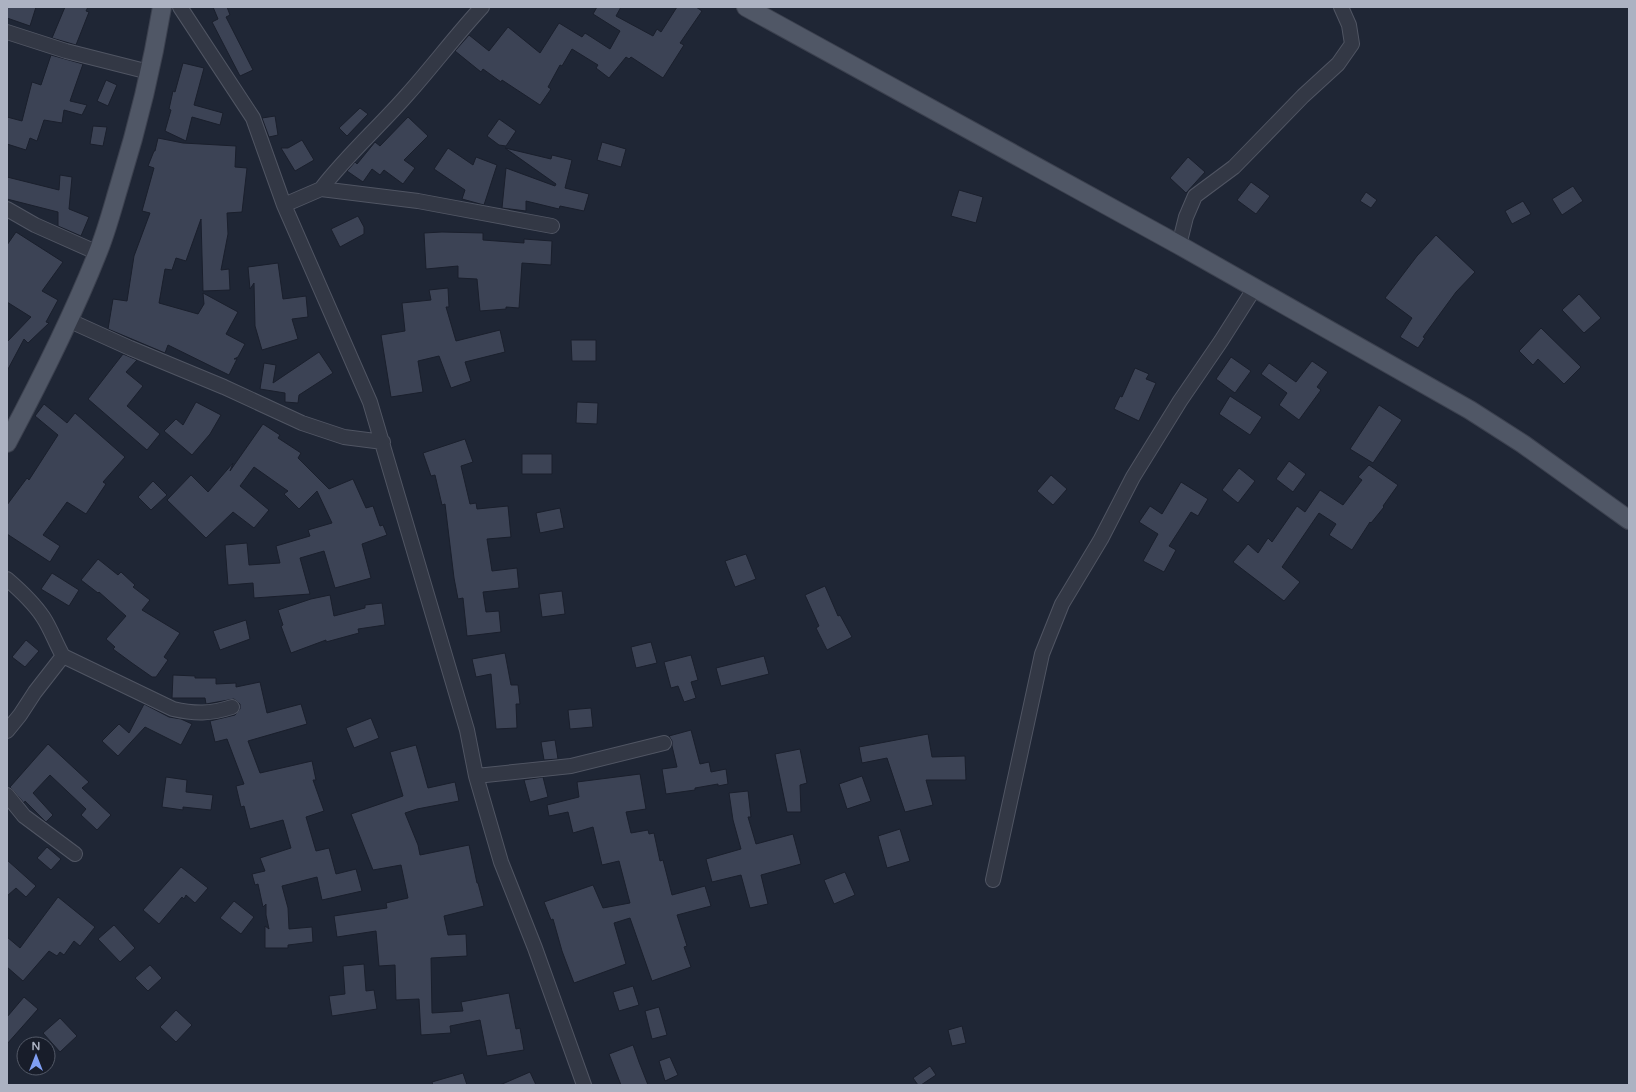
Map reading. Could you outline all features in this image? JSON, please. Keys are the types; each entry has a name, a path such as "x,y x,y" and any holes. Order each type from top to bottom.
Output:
{"main road":[{"path":"7,443 68,320 98,253 133,140 162,7"},
{"path":"746,7 1179,245 1476,414 1523,444 1629,520"}],"street":[{"path":"180,7 252,118 284,205 370,402 467,730 476,776 501,862 535,948 584,1085"},
{"path":"284,205 321,189 338,168 407,96 460,30 482,7"},
{"path":"1179,245 1186,217 1195,196 1234,167 1303,96 1338,64 1352,44 1349,25 1341,7"},
{"path":"7,32 66,51 149,72"},
{"path":"321,189 418,201 552,226"},
{"path":"7,209 35,225 98,253"},
{"path":"993,880 1042,654 1062,604 1101,539 1133,477 1180,401 1254,289"},
{"path":"68,320 130,348 224,387 302,423 344,437 383,442"},
{"path":"7,579 28,597 44,618 63,656 173,709 191,713 214,712 232,707"},
{"path":"7,731 63,656"},
{"path":"476,776 571,766 664,743"},
{"path":"7,795 24,816 75,854"}],"building":[{"path":"7,7 36,7 30,26 7,18"},
{"path":"65,7 88,7 86,11 89,12 76,45 52,38"},
{"path":"213,7 227,7 230,15 226,17 253,70 240,76 212,22 218,19"},
{"path":"597,7 621,7 616,16 653,36 657,29 661,32 677,7 696,7 702,11 680,43 684,45 663,78 631,57 629,59 626,57 609,78 596,68 598,65 572,49 562,66 560,65 548,87 551,89 540,105 502,80 501,82 483,69 481,72 455,51 469,35 489,51 508,27 540,53 559,23 582,37 585,33 610,49 620,31 593,14"},
{"path":"51,55 83,64 70,101 87,105 82,115 64,110 62,123 44,120 37,141 30,138 26,150 7,144 7,117 22,121 32,82 41,85"},
{"path":"183,63 204,68 194,105 223,113 220,125 192,117 186,141 165,131 171,110 169,109 173,91 175,92"},
{"path":"106,80 117,85 108,106 97,101"},
{"path":"360,108 368,114 347,136 339,128"},
{"path":"275,116 278,135 269,137 262,118"},
{"path":"408,117 428,136 404,160 415,168 403,184 384,170 380,175 372,169 363,182 347,171 355,162 357,164 375,142 380,146"},
{"path":"499,119 516,131 506,146 499,145 487,136"},
{"path":"93,126 107,127 103,146 90,144"},
{"path":"158,138 183,143 236,146 235,167 247,168 242,212 227,213 228,234 221,270 229,269 230,290 203,291 201,219 186,261 176,258 172,270 165,269 159,303 198,314 204,304 203,293 238,312 226,334 245,344 238,357 234,359 237,359 229,375 168,345 165,353 108,329 113,299 127,301 134,256 150,213 142,211 154,168 148,166 155,151"},
{"path":"302,140 314,160 295,171 281,148 288,148"},
{"path":"602,142 626,149 621,167 597,160"},
{"path":"448,148 473,165 476,157 497,165 484,205 462,199 465,190 434,169"},
{"path":"505,148 551,159 552,155 572,160 565,188 589,194 584,211 560,206 559,209 526,201 526,211 502,208 506,168 555,186 556,184"},
{"path":"1188,157 1205,172 1186,193 1170,178"},
{"path":"60,175 72,177 69,209 89,217 81,236 58,226 58,212 7,199 7,177 59,190"},
{"path":"1251,182 1270,196 1256,214 1237,200"},
{"path":"1573,186 1583,201 1562,215 1552,199"},
{"path":"959,190 983,197 976,223 951,216"},
{"path":"1366,192 1377,200 1371,208 1360,201"},
{"path":"1523,201 1531,214 1512,224 1505,211"},
{"path":"358,216 364,227 364,234 340,247 331,229"},
{"path":"16,232 63,262 42,291 58,300 46,322 49,323 28,343 24,339 7,371 7,342 31,317 7,302 7,245"},
{"path":"424,233 483,233 483,240 524,243 524,239 552,241 551,265 522,263 519,308 506,307 506,309 480,311 477,279 458,278 458,266 426,269"},
{"path":"1436,235 1475,272 1456,292 1423,337 1425,338 1418,348 1400,337 1412,318 1385,298 1417,256"},
{"path":"278,263 283,299 306,296 308,317 292,319 298,339 262,350 255,326 254,283 250,289 248,267"},
{"path":"448,288 449,307 446,307 456,341 500,330 505,352 465,362 471,381 451,388 439,356 418,361 423,392 391,397 381,335 405,331 402,303 431,300 429,290"},
{"path":"1579,294 1601,318 1584,333 1562,310"},
{"path":"1541,328 1581,367 1564,384 1538,359 1533,365 1519,351"},
{"path":"571,340 596,340 596,361 572,361"},
{"path":"319,352 333,373 299,395 298,403 285,402 285,393 260,389 264,363 276,365 273,383"},
{"path":"123,354 137,360 126,372 143,386 127,406 160,434 147,450 88,399"},
{"path":"1231,357 1251,371 1235,393 1216,379"},
{"path":"1312,361 1328,372 1317,387 1321,390 1299,420 1279,405 1287,393 1261,374 1269,363 1296,382"},
{"path":"1135,368 1149,374 1146,379 1156,383 1139,421 1114,409 1120,396 1122,397"},
{"path":"1230,396 1262,417 1250,435 1219,414"},
{"path":"196,402 221,415 210,434 192,455 164,431 176,419 183,425"},
{"path":"577,402 598,403 597,424 576,423"},
{"path":"44,404 67,423 75,413 125,457 103,482 106,484 86,514 67,502 43,535 60,546 50,562 7,534 7,505 27,478 29,480 58,435 35,416"},
{"path":"1379,405 1402,420 1373,463 1350,449"},
{"path":"263,424 280,435 278,438 301,453 298,458 329,489 353,479 366,508 373,506 380,526 383,525 387,535 362,544 371,578 335,588 324,551 300,558 310,594 254,598 253,583 228,585 225,545 247,543 249,565 280,563 276,546 310,536 308,530 332,523 317,491 299,509 284,494 288,491 254,467 240,486 269,510 254,528 233,512 206,538 167,500 191,475 208,492 233,463 230,471"},
{"path":"465,439 473,462 461,466 470,504 476,503 477,509 508,506 511,537 487,539 492,571 517,568 519,588 483,592 486,612 499,611 501,632 467,636 463,598 458,599 454,578 445,504 442,505 435,475 431,476 423,453"},
{"path":"522,454 552,454 552,474 522,474"},
{"path":"1289,461 1306,474 1293,492 1276,479"},
{"path":"1369,465 1398,485 1383,506 1384,507 1371,523 1370,522 1352,550 1329,535 1336,524 1319,513 1282,567 1300,582 1284,601 1233,562 1248,544 1258,553 1268,538 1272,542 1297,506 1305,512 1320,490 1343,505 1362,480 1358,477"},
{"path":"1239,468 1255,481 1238,503 1222,490"},
{"path":"1051,475 1067,489 1053,505 1037,491"},
{"path":"153,481 167,495 151,510 138,497"},
{"path":"1181,482 1208,499 1198,516 1191,512 1169,546 1176,550 1164,572 1143,561 1158,534 1139,522 1150,506 1162,514"},
{"path":"560,508 564,528 540,533 536,513"},
{"path":"746,554 756,579 735,587 725,561"},
{"path":"98,559 118,575 121,572 135,585 133,587 150,600 142,610 180,633 164,657 168,660 156,677 152,677 113,649 115,647 106,639 126,616 99,592 98,593 81,580"},
{"path":"52,573 79,590 69,606 41,589"},
{"path":"825,586 838,616 840,615 852,637 827,650 816,628 819,626 805,595"},
{"path":"562,591 565,614 542,617 539,594"},
{"path":"330,595 334,616 365,608 365,605 382,603 385,625 358,629 359,633 326,642 326,640 291,653 281,626 283,625 278,610 311,599"},
{"path":"246,620 250,639 220,650 213,631"},
{"path":"26,640 39,651 25,667 12,657"},
{"path":"651,642 657,663 636,668 631,647"},
{"path":"505,653 511,685 518,685 520,704 516,704 517,728 496,729 491,674 476,677 472,659"},
{"path":"691,655 698,680 691,682 696,698 684,702 678,686 671,688 664,662"},
{"path":"764,656 769,674 721,686 716,668"},
{"path":"173,675 195,676 195,678 216,678 216,684 236,683 236,687 260,682 267,713 301,704 307,724 248,741 260,773 312,761 316,780 313,780 324,811 306,817 316,851 329,848 336,874 356,869 362,891 322,900 317,877 282,886 288,908 289,929 312,927 313,942 288,945 288,948 265,948 265,926 269,929 266,915 266,904 263,907 258,884 255,885 252,874 265,871 260,858 291,848 283,820 250,829 244,806 241,807 236,786 244,784 227,739 215,742 210,721 235,715 240,709 240,704 234,699 206,704 205,698 172,698"},
{"path":"144,704 169,717 181,719 192,724 181,745 145,727 118,756 102,741 119,724 129,733"},
{"path":"591,708 593,727 570,729 568,710"},
{"path":"371,718 379,738 354,748 346,728"},
{"path":"691,730 700,764 709,762 711,772 726,769 728,784 718,786 718,784 695,788 695,790 666,794 662,769 677,767 672,741 669,736"},
{"path":"928,734 932,757 965,756 966,780 926,780 933,805 905,812 887,758 862,763 859,747"},
{"path":"555,740 558,759 544,760 541,742"},
{"path":"48,744 89,782 82,788 111,815 97,830 81,815 86,809 50,775 33,793 53,815 46,822 25,801 24,803 10,787"},
{"path":"416,745 428,788 455,782 459,801 417,809 405,813 418,845 420,855 469,845 477,883 484,906 444,916 448,935 466,934 467,956 431,958 432,1013 463,1011 461,1002 509,993 516,1029 520,1028 524,1050 487,1056 480,1020 450,1026 451,1033 421,1035 419,999 396,1000 395,965 379,966 376,931 337,937 334,916 387,908 386,903 408,898 401,865 373,870 351,814 403,796 390,752"},
{"path":"800,749 807,783 800,785 801,812 787,812 775,754"},
{"path":"640,774 646,809 626,812 631,833 648,830 649,834 654,833 660,861 663,860 672,895 705,886 711,906 677,915 687,946 684,947 691,967 652,981 630,918 614,923 626,964 574,983 562,951 553,919 551,920 544,902 593,885 603,908 630,903 619,861 602,865 593,827 573,833 568,812 549,816 547,805 579,797 577,782"},
{"path":"862,776 871,801 847,809 839,784"},
{"path":"166,777 187,780 186,792 213,795 211,810 183,807 183,810 162,807"},
{"path":"543,777 548,797 530,802 524,780"},
{"path":"748,791 751,817 748,817 756,844 793,834 801,864 761,875 768,904 750,908 741,875 712,882 706,859 741,849 733,820 729,793"},
{"path":"900,829 910,861 887,868 878,836"},
{"path":"47,847 61,859 51,870 37,858"},
{"path":"7,860 36,886 26,897 16,888 7,896"},
{"path":"181,867 208,888 195,903 186,895 184,899 182,897 159,924 143,910"},
{"path":"845,872 855,895 834,904 824,880"},
{"path":"58,897 95,927 80,946 74,941 64,955 60,952 57,956 49,951 23,981 7,967 7,937 20,948"},
{"path":"234,901 254,917 241,934 220,918"},
{"path":"114,925 135,948 120,962 98,939"},
{"path":"364,964 366,991 374,990 377,1009 332,1016 329,996 345,994 343,966"},
{"path":"150,965 162,978 148,991 135,978"},
{"path":"633,986 639,1005 619,1011 613,992"},
{"path":"24,997 38,1009 7,1044 7,1017"},
{"path":"659,1007 667,1035 652,1039 645,1011"},
{"path":"176,1010 192,1025 176,1042 160,1027"},
{"path":"60,1018 77,1036 60,1052 56,1048 56,1036 46,1036 43,1033"},
{"path":"962,1026 966,1043 952,1046 948,1030"},
{"path":"633,1045 648,1085 621,1085 609,1054"},
{"path":"670,1057 678,1075 665,1081 659,1061"},
{"path":"930,1066 936,1075 921,1085 918,1085 913,1078"},
{"path":"530,1072 536,1085 500,1085"},
{"path":"463,1073 467,1085 433,1085 432,1082"}]}
